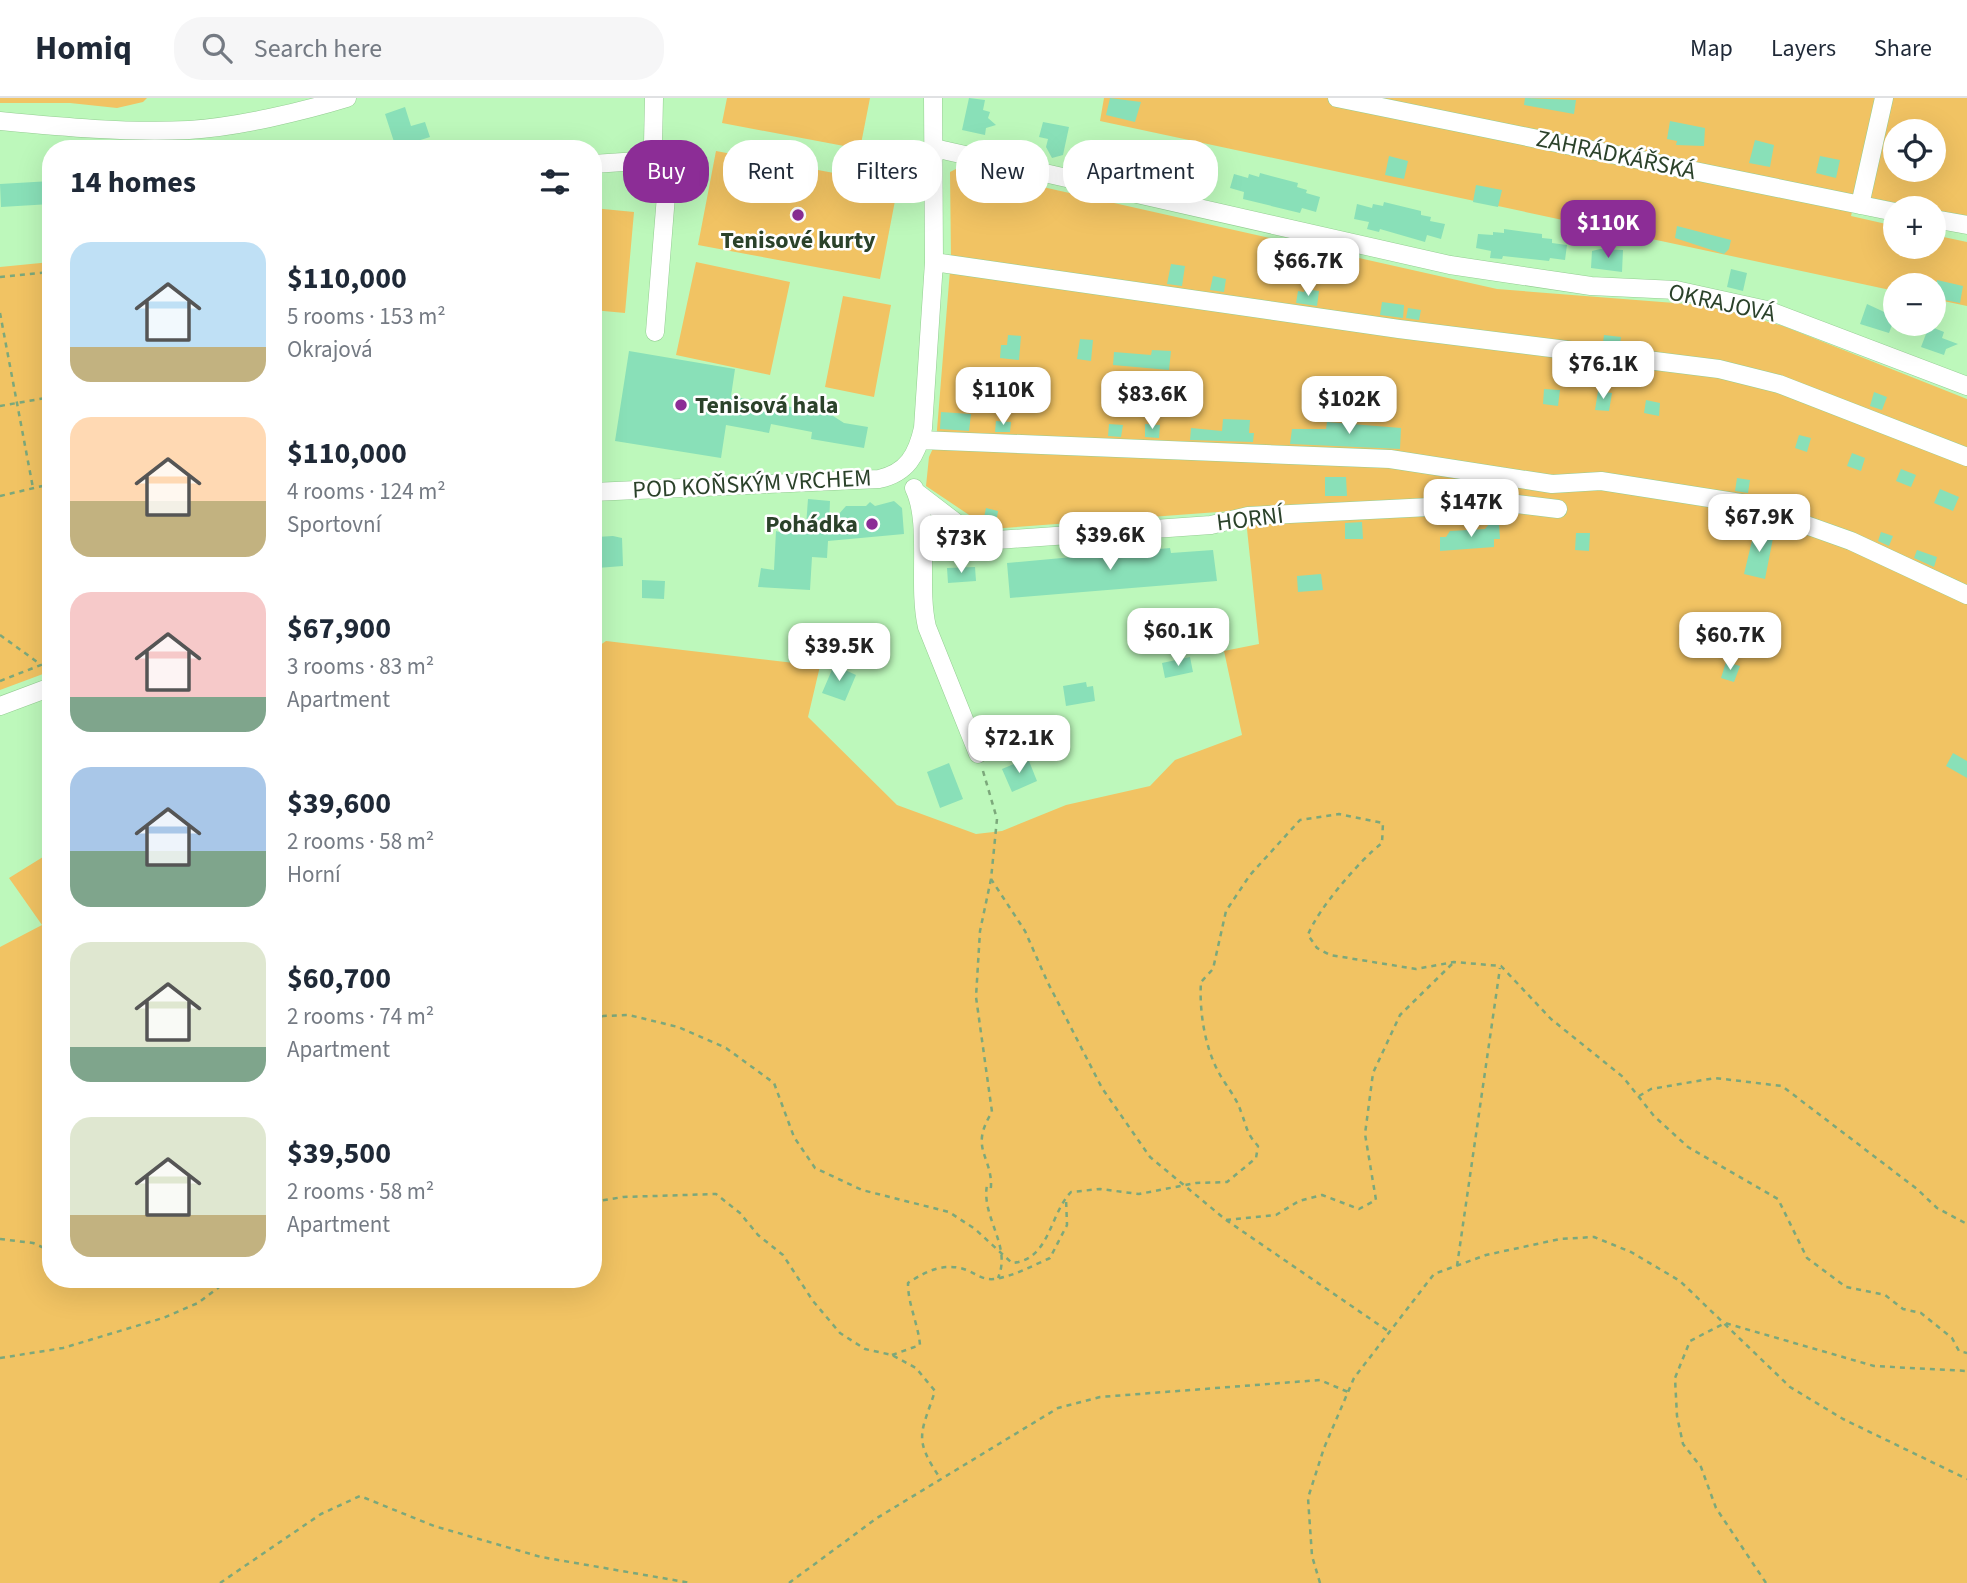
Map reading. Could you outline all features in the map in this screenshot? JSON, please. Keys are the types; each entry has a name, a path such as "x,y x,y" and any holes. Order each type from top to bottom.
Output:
{"street":[{"path":"0,121 91,130 191,130 311,109 347,98"},
{"path":"653,140 654,98"},
{"path":"933,98 933,140"},
{"name":"ZAHRÁDKÁŘSKÁ","path":"1337,98 1883,210"},
{"path":"1860,205 1884,98"},
{"name":"OKRAJOVÁ","path":"942,150 1450,265 1591,286 1676,290 1767,310 1967,386"},
{"path":"602,163 623,162"},
{"path":"655,332 665,203"},
{"path":"903,470 920,440 934,262 933,203"},
{"path":"1946,221 1967,225"},
{"path":"934,262 1399,329 1719,369 1779,384 1967,457"},
{"path":"920,440 1390,459 1552,484 1601,481 1747,504 1851,541 1967,595"},
{"name":"POD KOŇSKÝM VRCHEM","path":"602,492 879,479 903,470 916,492 921,530 921,605 927,627 978,754"},
{"name":"HORNÍ","path":"916,492 971,534 997,540 1211,524 1248,516 1509,503 1558,509"},
{"path":"0,706 42,690"}],"path":[{"path":"0,277 42,273"},
{"path":"0,313 33,488"},
{"path":"0,406 42,398"},
{"path":"0,496 42,486"},
{"path":"0,635 41,665"},
{"path":"0,681 41,665"},
{"path":"978,754 997,819 991,878 979,930 976,997 992,1112 986,1122 981,1153 991,1175 991,1187 987,1185 985,1196 1003,1255 998,1278"},
{"path":"602,1016 629,1014 678,1027 726,1048 775,1083 794,1137 815,1168 862,1190 949,1212 975,1229 1012,1263 1025,1262 1043,1245 1071,1192 1100,1189 1139,1194 1196,1183 1227,1182 1256,1158 1258,1146 1245,1132 1241,1112 1217,1070 1206,1034 1201,982 1213,970 1226,911 1250,875 1300,820 1339,814 1383,823 1382,843 1370,852 1314,920 1308,935 1317,948 1330,955 1416,969 1454,962 1501,966 1551,1019 1623,1077 1654,1116 1688,1147 1778,1199 1807,1258 1829,1277 1846,1287 1885,1295 1903,1309 1921,1313 1952,1338 1959,1351 1967,1353"},
{"path":"991,878 1025,931 1047,981 1102,1088 1150,1157 1226,1220 1388,1331"},
{"path":"1226,1220 1276,1214 1299,1200 1322,1195 1359,1209 1376,1199 1365,1135 1373,1073 1401,1015 1454,962"},
{"path":"1457,1266 1501,966"},
{"path":"1639,1096 1651,1089 1715,1078 1782,1086 1907,1181 1937,1208 1967,1224"},
{"path":"602,1200 623,1197 716,1194 740,1213 758,1235 783,1255 813,1301 840,1333 865,1349 892,1355 916,1368 935,1391 920,1437 924,1454 940,1478"},
{"path":"892,1355 920,1345 918,1324 908,1300 908,1283 928,1270 948,1267 967,1270 981,1278 998,1278 1050,1258 1068,1225 1066,1198"},
{"path":"1320,1583 1312,1556 1308,1498 1354,1378 1434,1274 1486,1255 1560,1239 1594,1237 1630,1252 1680,1281 1790,1387 1843,1419 1967,1479"},
{"path":"0,1239 42,1248"},
{"path":"0,1358 63,1348 163,1318 198,1303 218,1288"},
{"path":"1766,1583 1716,1508 1701,1467 1683,1444 1677,1416 1675,1378 1690,1341 1725,1323 1874,1366 1967,1371"},
{"path":"789,1583 877,1518 1058,1408 1100,1397 1320,1380 1348,1392"},
{"path":"220,1583 321,1514 359,1496 434,1526 541,1557 691,1583"}],"shaded area":[{"path":"0,98 147,98 143,102 117,108 70,103 0,103"},
{"path":"727,98 870,98 862,140 832,140 832,144 722,123"},
{"path":"1104,98 1967,98 1967,217 1946,213 1946,196 1883,196 1883,200 1856,195 1851,216 1883,223 1883,259 1946,259 1946,238 1967,242 1967,306 1946,302 1946,273 1883,273 1883,288 1218,146 1218,140 1189,140 1100,121"},
{"name":"Tenisové kurty","path":"716,151 723,152 723,203 818,203 818,170 832,173 832,203 895,203 880,279 698,245 706,203 709,203"},
{"path":"956,169 956,203 1049,203 1049,188 1063,192 1063,203 1114,203 1497,289 1713,306 1783,326 1967,399 1967,1583 0,1583 0,947 42,925 42,1288 602,1288 602,644 606,641 820,666 808,717 897,805 976,834 1002,831 1066,805 1150,786 1175,760 1242,735 1224,651 1259,644 1245,510 990,529 926,486 929,457 936,442 951,258 950,172"},
{"path":"602,209 634,212 625,313 602,311"},
{"name":"Tenisové kurty","path":"696,262 790,282 770,375 676,355"},
{"path":"42,263 42,674 0,690 0,267"},
{"name":"Tenisové kurty","path":"843,296 891,305 874,397 825,387"},
{"path":"42,858 42,925 9,878"}],"building":[{"path":"969,98 985,100 983,110 990,112 988,118 996,125 986,128 985,135 962,130"},
{"path":"1110,98 1141,102 1135,122 1106,115"},
{"path":"1525,98 1576,100 1574,114 1524,105"},
{"path":"405,107 411,126 425,122 430,137 420,140 393,140 385,114"},
{"path":"1670,121 1705,128 1704,146 1676,145 1677,141 1667,139"},
{"path":"1043,122 1069,127 1066,140 1063,140 1063,155 1052,158 1049,140 1039,137"},
{"path":"1755,140 1774,145 1770,167 1749,163"},
{"path":"1389,156 1408,161 1404,179 1385,175"},
{"path":"1820,156 1840,160 1836,178 1816,173"},
{"path":"1260,173 1298,183 1297,187 1307,190 1306,193 1320,197 1316,212 1302,208 1300,213 1243,199 1244,192 1230,188 1234,174 1248,178 1249,174 1259,177"},
{"path":"42,182 42,205 1,207 0,184"},
{"path":"1476,185 1502,190 1498,207 1473,202"},
{"path":"1384,202 1421,211 1421,215 1431,217 1430,221 1445,224 1441,239 1427,235 1425,242 1380,229 1379,232 1367,229 1369,222 1354,219 1357,204 1372,208 1373,204 1383,206"},
{"path":"1677,226 1731,240 1729,249 1724,254 1675,238"},
{"path":"1504,229 1542,234 1542,238 1552,239 1552,243 1567,245 1565,260 1503,256 1502,259 1490,258 1491,251 1476,248 1478,234 1504,233"},
{"path":"1623,250 1622,272 1591,268 1592,251"},
{"path":"1171,264 1185,266 1182,286 1167,284"},
{"path":"1731,269 1747,273 1743,291 1727,287"},
{"path":"1213,276 1226,279 1224,292 1210,290"},
{"path":"1946,282 1963,286 1960,303 1946,300"},
{"path":"1305,289 1319,291 1317,306 1296,303 1298,291 1304,292"},
{"path":"1382,302 1404,305 1403,318 1380,315"},
{"path":"1867,304 1883,311 1883,331 1860,324"},
{"path":"1408,308 1421,310 1419,320 1406,318"},
{"path":"1008,335 1021,336 1019,360 1000,358 1001,345 1007,345"},
{"path":"1604,335 1621,337 1620,345 1603,343"},
{"path":"1925,336 1943,336 1958,344 1946,349 1944,355 1921,347"},
{"path":"1080,339 1093,340 1091,361 1077,359"},
{"path":"1152,350 1171,351 1169,370 1113,365 1114,352 1151,355"},
{"name":"Tenisová hala","path":"629,351 735,369 731,396 830,414 844,423 868,427 864,448 811,439 812,432 771,424 769,433 726,425 721,458 615,441"},
{"path":"1544,389 1560,390 1558,406 1543,404"},
{"path":"1598,391 1612,393 1609,411 1595,410"},
{"path":"1874,392 1887,397 1882,410 1870,406"},
{"path":"1646,400 1660,403 1659,416 1644,413"},
{"path":"941,412 971,414 969,431 940,429"},
{"path":"1223,419 1250,420 1249,433 1254,433 1253,442 1190,440 1191,428 1222,431"},
{"path":"996,421 1011,422 1010,432 995,432"},
{"path":"1327,422 1401,428 1400,449 1290,444 1292,429 1326,429"},
{"path":"1109,424 1123,425 1121,437 1108,436"},
{"path":"1145,424 1160,425 1159,438 1145,437"},
{"path":"1799,435 1811,438 1807,452 1795,448"},
{"path":"1852,453 1865,458 1861,471 1847,466"},
{"path":"1901,469 1916,475 1911,487 1896,481"},
{"path":"1325,477 1346,477 1347,496 1325,496"},
{"path":"1737,478 1750,480 1748,493 1735,491"},
{"path":"1940,489 1959,497 1953,511 1934,503"},
{"path":"808,499 830,501 829,525 846,506 866,506 870,502 875,506 894,501 902,508 904,534 828,541 827,558 812,557 810,590 758,587 761,568 774,570 776,531 779,532 780,525 806,526"},
{"path":"986,508 998,511 996,524 983,522"},
{"path":"1362,522 1363,539 1345,539 1345,523"},
{"path":"1489,524 1499,524 1500,539 1494,539 1494,547 1440,551 1440,537 1446,537 1450,531 1485,529"},
{"path":"1755,528 1774,533 1765,579 1744,574"},
{"path":"1881,532 1893,536 1889,546 1878,541"},
{"path":"1576,533 1590,533 1589,551 1575,550"},
{"path":"602,537 622,538 623,566 602,568"},
{"path":"1170,548 1171,553 1213,550 1217,581 1010,598 1007,563"},
{"path":"1917,550 1937,557 1934,567 1914,558"},
{"path":"975,567 976,581 948,583 947,568"},
{"path":"1321,574 1323,590 1298,592 1297,576"},
{"path":"642,580 665,581 664,599 642,598"},
{"path":"1190,657 1193,672 1165,678 1162,663"},
{"path":"1726,662 1740,666 1734,682 1721,678"},
{"path":"834,665 856,675 845,701 822,693"},
{"path":"1086,682 1087,687 1093,686 1095,701 1066,706 1063,686"},
{"path":"1953,753 1967,761 1967,778 1946,766"},
{"path":"1021,761 1022,764 1029,761 1037,781 1012,792 1002,769"},
{"path":"949,763 963,799 940,808 927,772"}],"place":[{"name":"Tenisové kurty","path":"798,215"},
{"name":"Tenisová hala","path":"681,405"},
{"name":"Pohádka","path":"872,524"}]}
